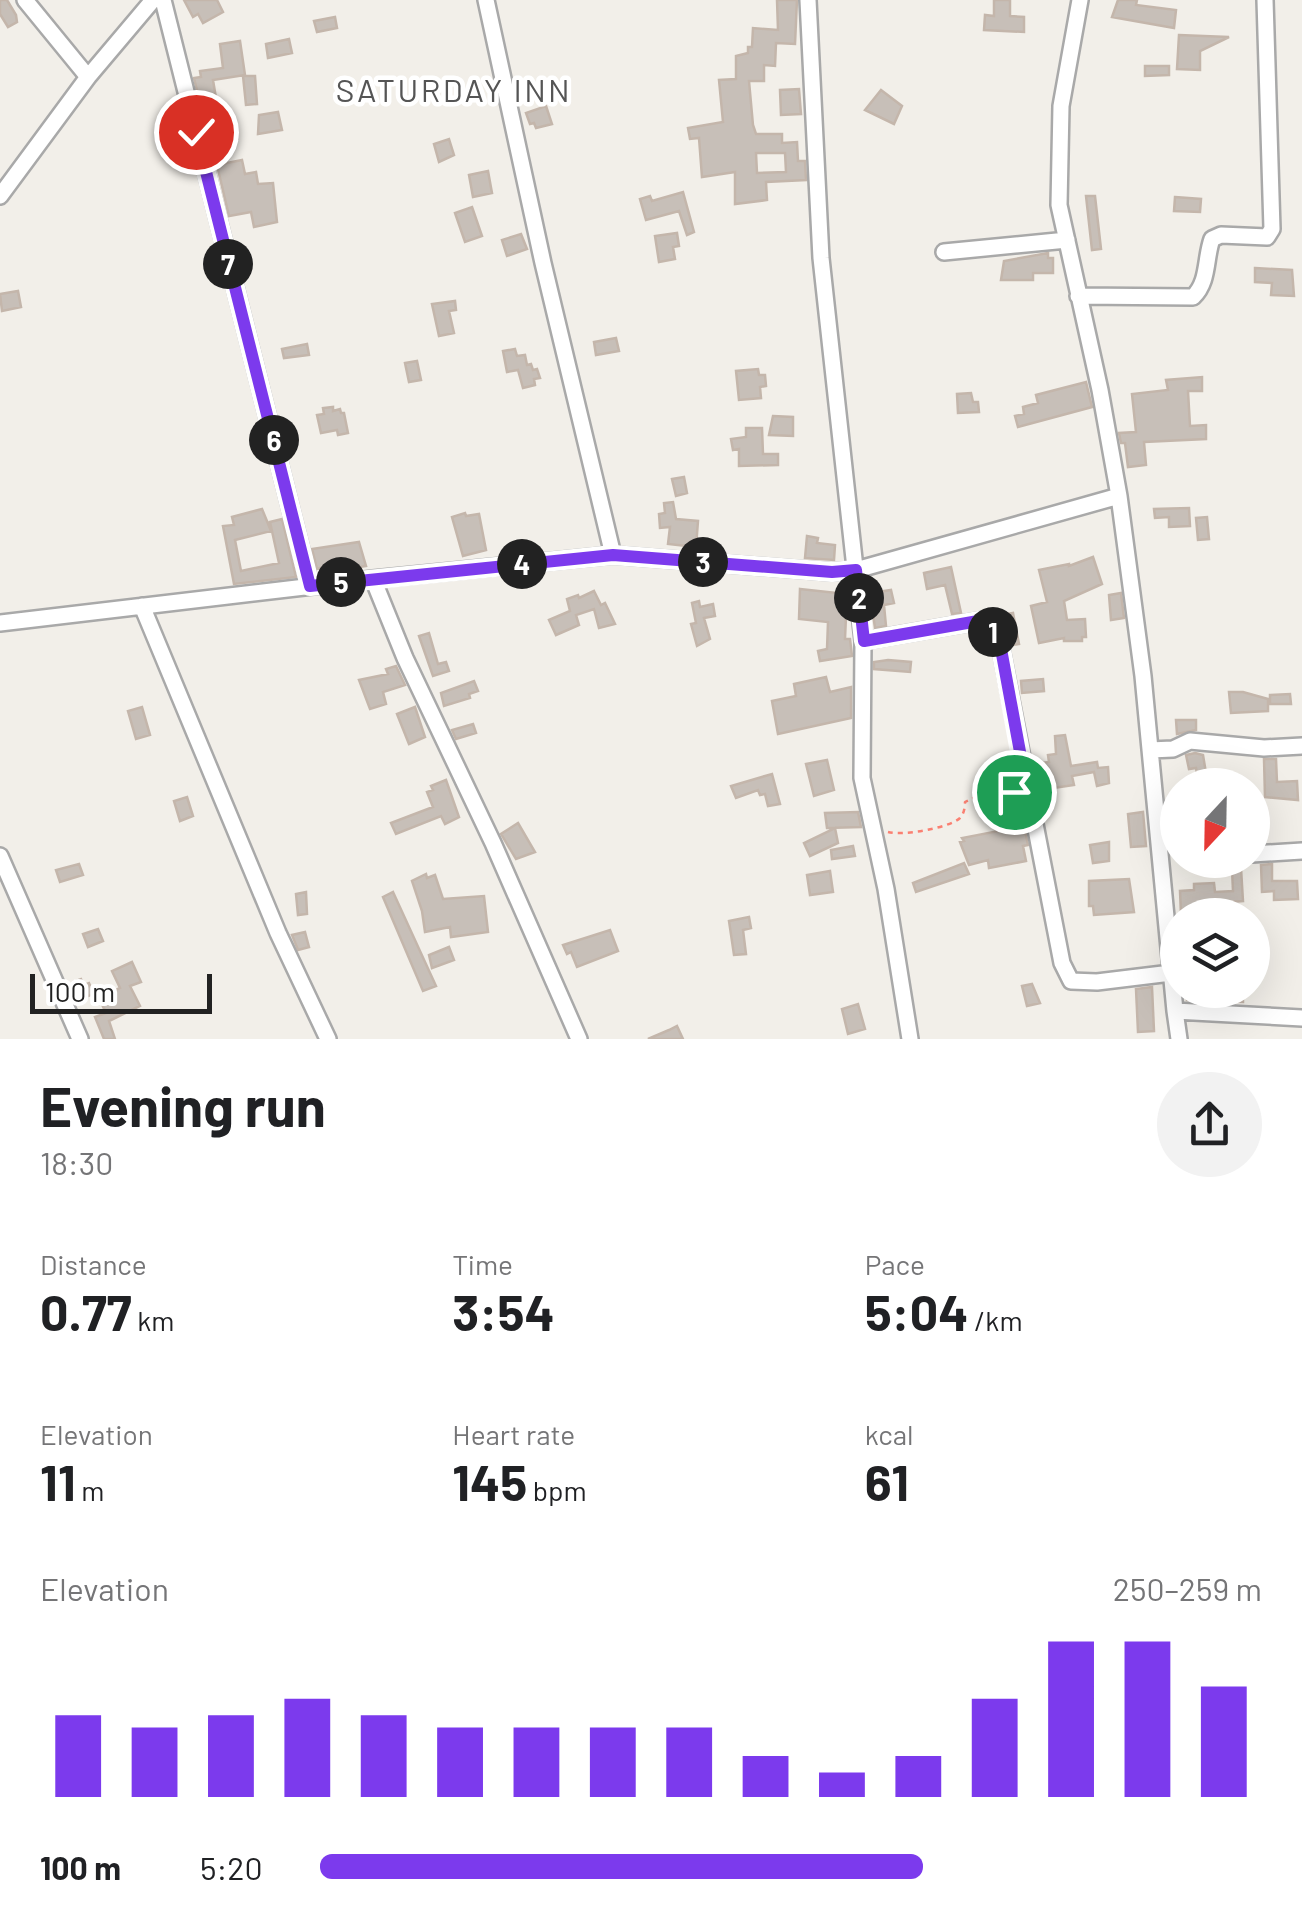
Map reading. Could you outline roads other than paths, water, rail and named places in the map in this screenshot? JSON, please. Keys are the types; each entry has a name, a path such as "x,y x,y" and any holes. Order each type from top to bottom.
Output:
{"street":[{"path":"26,0 88,77"},
{"path":"0,196 88,77 153,0"},
{"path":"164,0 310,586"},
{"path":"486,0 543,263 613,555"},
{"path":"808,0 822,258 864,641 862,778 886,889 910,1039"},
{"path":"1080,0 1066,70 1059,205 1119,496 1160,805"},
{"path":"1078,296 1194,296 1204,282 1205,258 1212,239 1220,235 1267,237 1272,229 1265,0"},
{"path":"944,252 1068,240"},
{"path":"0,623 613,555 832,572 856,570 1119,496"},
{"path":"374,579 405,658 493,843 579,1039"},
{"path":"142,606 278,933 328,1039"},
{"path":"864,641 984,620 1001,649 1062,963 1072,982 1160,973"},
{"path":"1150,750 1173,749 1190,741 1264,748 1302,746"},
{"path":"1270,853 1302,851"},
{"path":"0,856 80,1039"},
{"path":"1174,1008 1178,1039"},
{"path":"1174,1012 1302,1018"}],"district":[{"name":"SATURDAY INN","path":"454,89"}]}
